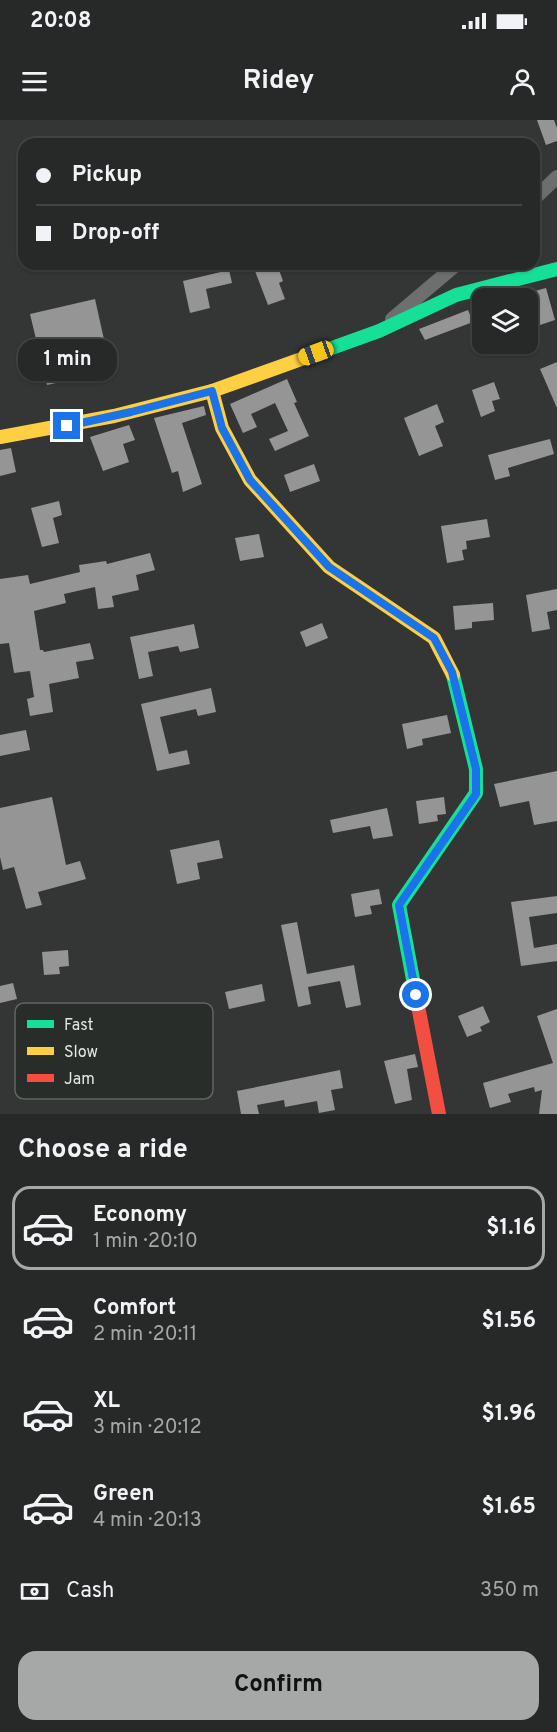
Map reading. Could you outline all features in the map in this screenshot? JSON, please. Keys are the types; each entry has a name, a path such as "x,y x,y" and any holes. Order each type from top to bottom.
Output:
{"street":[{"path":"540,193 557,177"},
{"path":"379,331 450,270"},
{"path":"0,437 114,416 212,391 379,331 456,296 557,270"},
{"path":"212,391 222,428 250,480 329,567 434,638 452,672 476,769 476,794 399,905 439,1114"}],"building":[{"path":"537,120 554,120 557,128 557,141 546,145"},
{"path":"229,270 232,283 206,289 210,308 190,313 183,281"},
{"path":"279,270 283,281 279,283 285,299 268,305 255,271"},
{"path":"546,288 555,320 540,325 538,318 538,290"},
{"path":"95,299 111,371 47,385 30,314"},
{"path":"468,310 472,320 472,322 425,340 419,329"},
{"path":"557,362 557,408 540,369"},
{"path":"287,379 297,402 294,403 309,436 275,451 269,439 288,431 275,403 251,414 257,427 243,433 230,404"},
{"path":"494,382 500,399 492,401 495,411 481,417 472,390"},
{"path":"437,404 444,422 435,426 443,446 419,456 404,418"},
{"path":"204,406 206,415 182,423 202,484 183,492 178,471 172,473 154,418"},
{"path":"129,425 135,440 123,444 129,462 103,471 90,437"},
{"path":"550,439 554,454 508,468 510,476 495,480 488,455"},
{"path":"11,448 16,472 0,476 0,450"},
{"path":"314,464 320,481 290,492 284,475"},
{"path":"59,501 62,515 53,518 59,543 42,547 31,508"},
{"path":"487,519 490,537 466,541 467,549 462,550 464,560 447,563 441,526"},
{"path":"259,534 264,557 240,561 235,538"},
{"path":"150,553 155,570 136,575 139,590 112,596 114,607 98,609 95,587 64,594 66,603 34,611 40,650 44,652 90,643 94,659 76,662 79,678 49,684 53,712 30,716 27,699 34,697 30,671 14,673 9,643 0,644 0,579 28,575 30,584 80,572 79,565 106,561 107,564"},
{"path":"557,589 557,610 547,612 550,629 532,632 526,595"},
{"path":"493,603 494,620 472,622 472,628 455,630 453,606"},
{"path":"322,623 328,638 306,647 300,632"},
{"path":"194,624 199,648 180,652 178,646 148,652 153,676 139,679 130,637"},
{"path":"211,688 216,712 198,716 196,709 160,717 169,754 187,750 190,764 157,771 141,704"},
{"path":"447,715 451,733 422,739 423,745 407,749 402,724"},
{"path":"26,730 30,750 0,756 0,735"},
{"path":"557,771 557,821 534,825 529,801 500,807 494,784"},
{"path":"52,797 66,865 80,861 86,879 38,892 42,905 26,909 14,867 3,870 0,857 0,808"},
{"path":"444,797 446,814 437,815 438,821 419,824 416,801"},
{"path":"387,808 393,836 373,839 370,826 333,833 330,820"},
{"path":"219,840 223,858 197,863 200,879 177,884 170,850"},
{"path":"379,889 382,904 370,906 372,914 355,917 351,894"},
{"path":"557,896 557,913 529,917 534,948 557,944 557,961 521,966 511,902"},
{"path":"297,922 307,974 354,965 361,1005 346,1008 340,981 308,987 311,1004 298,1007 281,925"},
{"path":"68,950 69,966 59,967 60,974 44,975 42,952"},
{"path":"13,983 17,999 0,1003 0,986"},
{"path":"262,984 265,1001 229,1009 225,992"},
{"path":"483,1006 490,1022 480,1027 482,1031 467,1037 458,1016"},
{"path":"557,1009 557,1114 539,1114 542,1090 535,1092 534,1087 508,1094 511,1102 490,1108 483,1083 553,1063 537,1016"},
{"path":"415,1054 418,1067 407,1069 412,1100 395,1104 384,1061"},
{"path":"340,1070 343,1088 331,1090 335,1110 319,1113 317,1101 285,1107 284,1100 257,1105 259,1114 241,1114 237,1091"}],"traffic: fast":[{"path":"318,353 379,331 456,295 557,269"},
{"path":"418,1006 399,905 476,793 476,769 453,675"}],"traffic: slow":[{"path":"0,437 114,416 212,391 318,353"},
{"path":"212,391 222,428 250,480 329,567 434,638 453,675"}],"traffic: jam":[{"path":"418,1006 439,1114"}],"route":[{"path":"67,426 212,391 222,428 250,480 329,567 434,638 452,672 476,769 476,794 399,905 416,995"}]}
